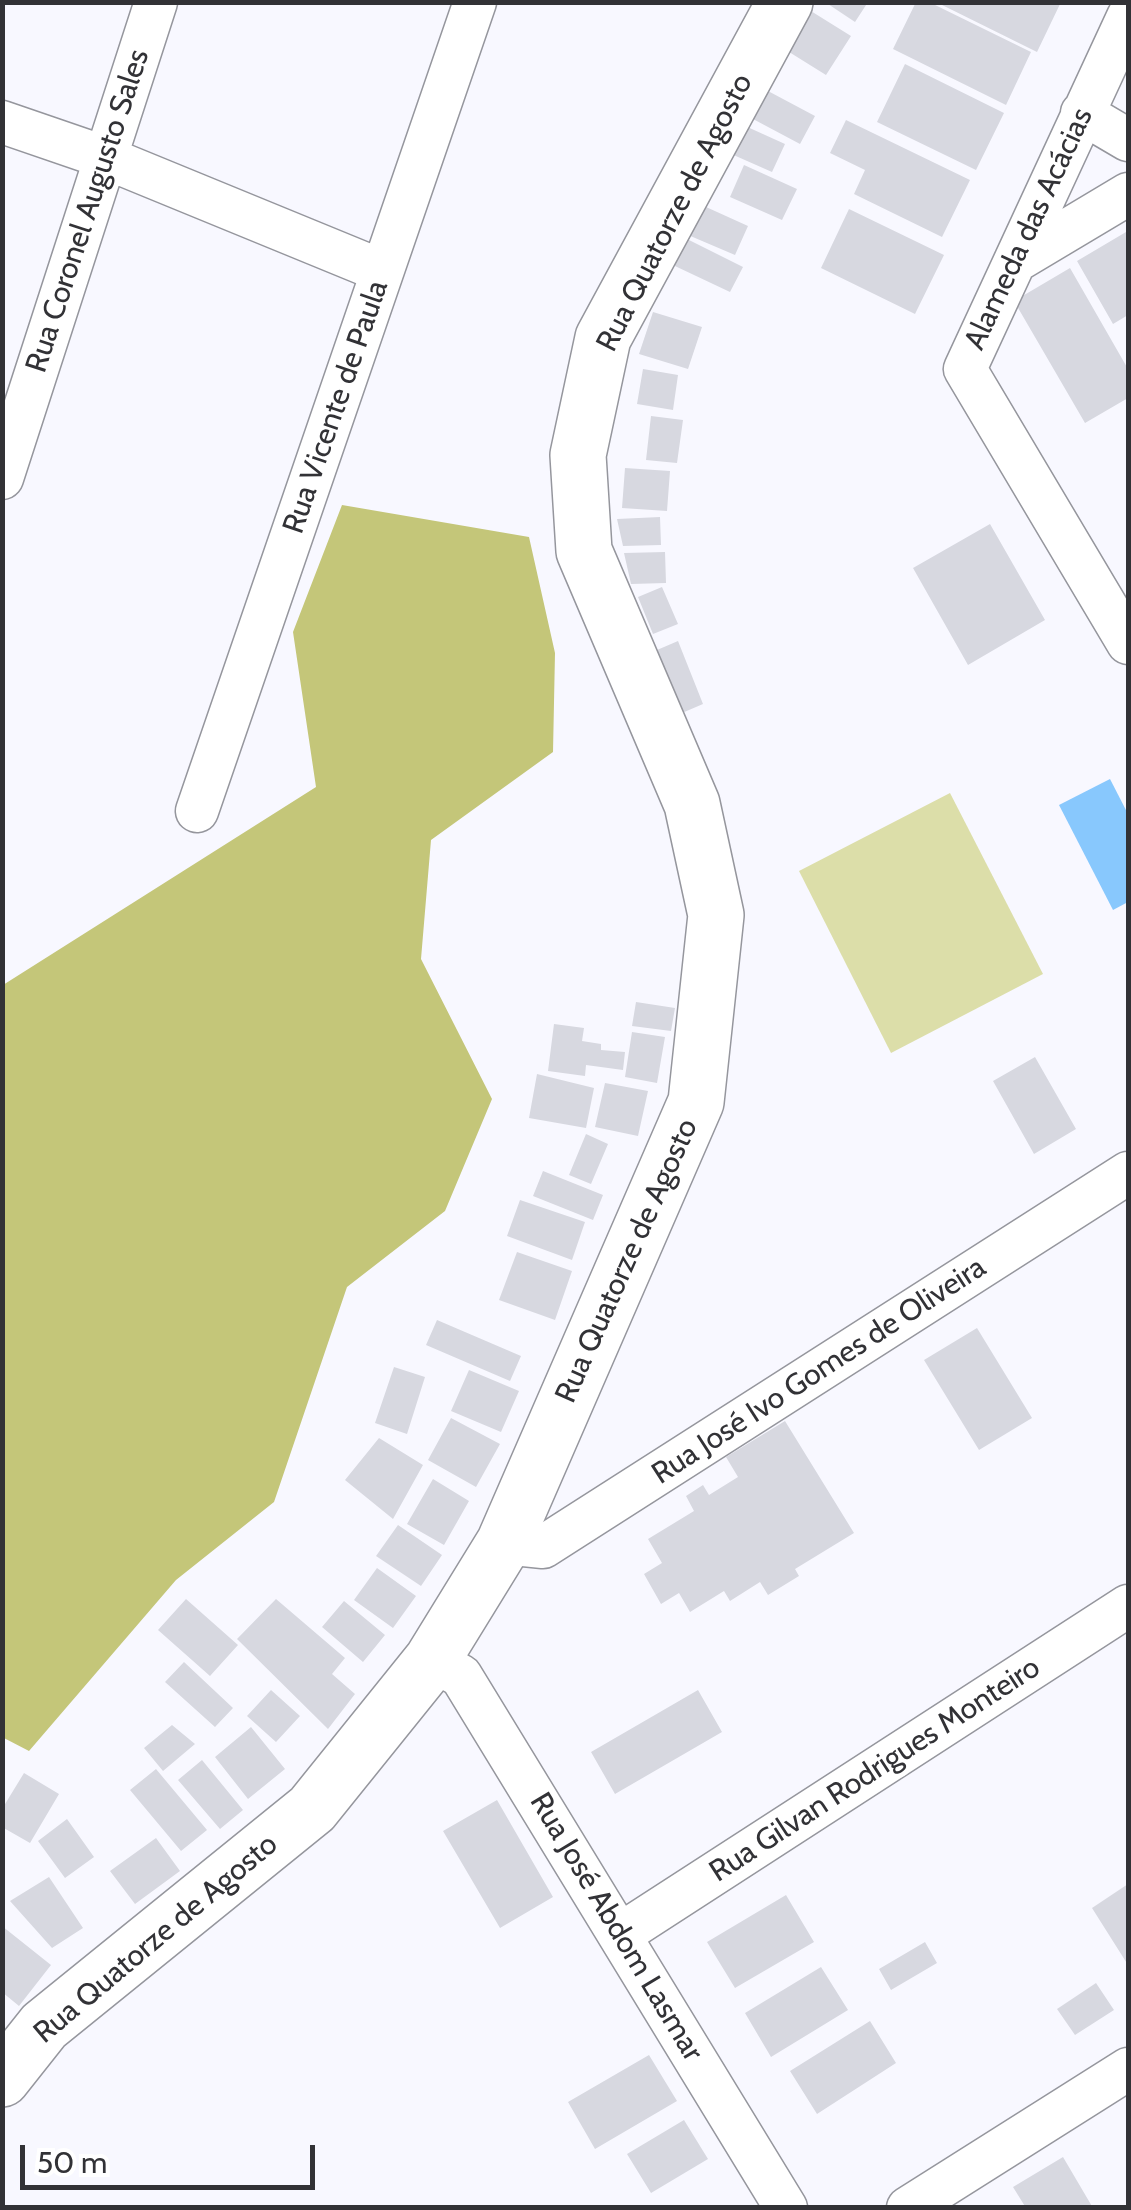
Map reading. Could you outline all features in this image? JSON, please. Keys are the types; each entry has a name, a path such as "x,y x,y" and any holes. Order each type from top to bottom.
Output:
{"street":[{"name":"Rua Coronel Augusto Sales","path":"2,478 156,2"},
{"name":"Rua Vicente de Paula","path":"197,812 475,2"},
{"name":"Rua Quatorze de Agosto","path":"2,2078 44,2026 312,1808 432,1660 504,1543 696,1102 716,915 692,804 584,552 578,455 603,338 785,2"},
{"name":"Alameda das Acácias","path":"1128,17 964,370 1128,643"},
{"path":"1082,114 1128,140"},
{"path":"2,122 104,157 382,271"},
{"path":"1016,261 1128,194"},
{"name":"Rua José Ivo Gomes de Oliveira","path":"504,1543 543,1547 1128,1173"},
{"name":"Rua Gilvan Rodrigues Monteiro","path":"621,1934 1128,1606"},
{"name":"Rua José Abdom Lasmar","path":"432,1660 462,1676 786,2208"},
{"path":"908,2208 1128,2069"}],"green space":[{"path":"342,505 529,537 555,653 553,752 431,840 421,959 492,1099 445,1211 347,1287 274,1502 176,1580 29,1751 2,1737 3,985 316,787 293,632"},
{"path":"950,793 1043,974 891,1053 799,871"}],"water":[{"path":"1110,779 1128,814 1128,902 1113,910 1059,805"}],"building":[{"path":"825,2 868,2 855,22"},
{"path":"916,2 929,2 1031,52 1006,105 893,49"},
{"path":"936,2 1061,2 1037,52"},
{"path":"798,3 851,36 826,75 773,42"},
{"path":"905,64 1004,113 976,170 877,122"},
{"path":"768,91 815,116 800,144 753,119"},
{"path":"846,120 970,180 942,237 854,194 865,170 830,153"},
{"path":"743,125 785,144 772,172 729,153"},
{"path":"744,165 797,189 782,220 730,197"},
{"path":"695,202 748,226 735,255 681,232"},
{"path":"849,209 944,255 915,314 821,268"},
{"path":"671,231 743,267 730,292 658,258"},
{"path":"1126,232 1128,315 1113,324 1077,261"},
{"path":"1070,268 1128,369 1128,398 1085,423 1014,301"},
{"path":"653,312 702,327 688,369 639,354"},
{"path":"643,369 678,375 673,410 637,404"},
{"path":"651,416 683,420 677,463 646,460"},
{"path":"625,468 670,471 667,511 622,508"},
{"path":"660,517 661,545 623,546 617,519"},
{"path":"990,524 1045,620 968,665 913,568"},
{"path":"665,552 666,583 631,584 624,553"},
{"path":"662,587 678,624 653,634 638,597"},
{"path":"678,641 703,704 682,713 657,650"},
{"path":"636,1002 675,1008 671,1031 632,1026"},
{"path":"554,1024 584,1028 582,1041 601,1044 601,1050 625,1052 623,1070 586,1065 585,1076 548,1071"},
{"path":"632,1032 665,1037 657,1083 625,1077"},
{"path":"1035,1057 1076,1129 1034,1154 993,1081"},
{"path":"537,1074 594,1088 586,1128 529,1118"},
{"path":"605,1083 648,1091 638,1136 595,1127"},
{"path":"586,1134 608,1144 591,1184 569,1175"},
{"path":"543,1171 603,1195 593,1220 533,1196"},
{"path":"520,1200 585,1222 572,1260 507,1236"},
{"path":"517,1252 572,1271 555,1320 499,1300"},
{"path":"437,1320 521,1356 510,1381 426,1345"},
{"path":"977,1328 1032,1418 979,1450 924,1360"},
{"path":"394,1367 425,1377 407,1434 375,1423"},
{"path":"469,1370 519,1391 501,1432 451,1411"},
{"path":"451,1418 500,1444 476,1487 428,1460"},
{"path":"785,1421 854,1533 795,1569 799,1576 768,1595 760,1582 730,1601 724,1591 690,1612 679,1593 661,1604 644,1574 662,1563 648,1539 694,1511 686,1496 703,1485 709,1495 738,1477 726,1457"},
{"path":"379,1438 423,1465 393,1519 345,1480"},
{"path":"433,1479 469,1501 444,1545 407,1524"},
{"path":"398,1525 442,1555 421,1586 376,1556"},
{"path":"377,1568 416,1596 393,1628 354,1600"},
{"path":"186,1599 238,1645 210,1676 158,1630"},
{"path":"276,1599 345,1658 332,1674 355,1694 328,1729 237,1639"},
{"path":"344,1601 385,1635 363,1662 322,1627"},
{"path":"184,1662 233,1708 215,1727 165,1682"},
{"path":"271,1690 300,1716 276,1742 247,1716"},
{"path":"698,1690 722,1732 615,1794 591,1752"},
{"path":"172,1725 195,1744 163,1771 144,1748"},
{"path":"251,1727 285,1769 248,1799 215,1757"},
{"path":"202,1760 243,1810 220,1829 178,1780"},
{"path":"156,1769 207,1830 181,1851 130,1790"},
{"path":"24,1773 59,1794 30,1843 2,1827 2,1809"},
{"path":"497,1800 553,1897 500,1928 443,1831"},
{"path":"67,1819 94,1857 65,1878 38,1841"},
{"path":"156,1838 180,1871 135,1904 110,1871"},
{"path":"49,1877 83,1928 52,1948 10,1901"},
{"path":"1128,1884 1128,1965 1092,1908"},
{"path":"786,1895 814,1942 735,1988 707,1942"},
{"path":"2,1926 51,1965 19,2006 2,1992"},
{"path":"925,1942 937,1963 891,1990 879,1969"},
{"path":"821,1967 848,2010 771,2057 745,2013"},
{"path":"1096,1983 1114,2010 1075,2035 1057,2009"},
{"path":"870,2021 896,2063 817,2114 790,2071"},
{"path":"649,2055 677,2101 595,2149 568,2102"},
{"path":"684,2120 708,2159 651,2193 627,2154"},
{"path":"1063,2157 1093,2208 1026,2208 1013,2187"}]}
